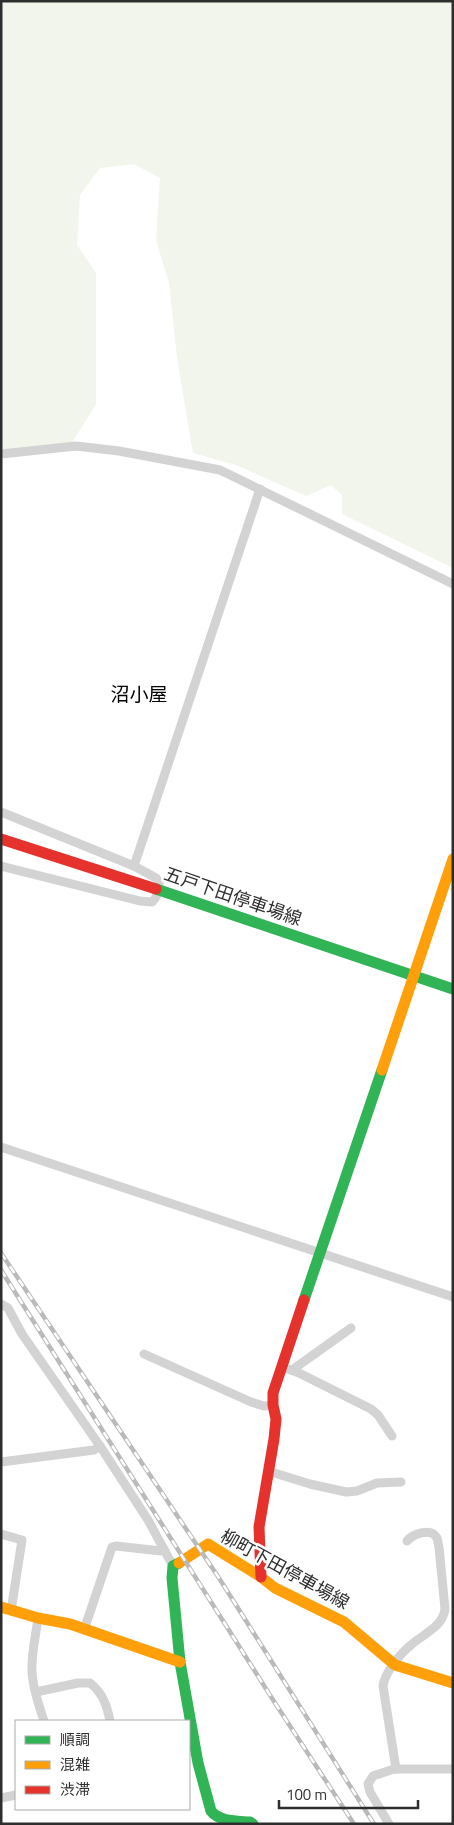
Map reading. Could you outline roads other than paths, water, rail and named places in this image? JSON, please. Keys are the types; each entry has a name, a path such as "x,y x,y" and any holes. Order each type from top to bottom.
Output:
{"main road":[{"name":"五戸下田停車場線","path":"1,839 453,989"},
{"path":"261,1576 259,1527 276,1419 273,1393 287,1369 320,1253 453,859"},
{"name":"柳町下田停車場線","path":"173,1566 208,1544 261,1576 275,1588 344,1622 395,1665 453,1683"},
{"path":"173,1566 172,1578 187,1720"},
{"path":"6,1609 70,1624 180,1662"},
{"path":"190,1740 193,1764 211,1811 216,1817 222,1819 253,1824"}],"street":[{"path":"1,454 76,446 119,451 220,470 453,584"},
{"path":"134,866 260,489"},
{"path":"1,812 134,866 156,878 159,882 159,890 152,902 140,901 1,866"},
{"path":"1,1147 453,1297"},
{"path":"1,1304 8,1308 22,1334 100,1446 148,1520 173,1566"},
{"path":"287,1369 351,1328"},
{"path":"144,1354 251,1402 264,1406 273,1405"},
{"path":"287,1369 371,1410 378,1415 392,1436"},
{"path":"1,1462 94,1450 100,1446"},
{"path":"268,1471 310,1484 346,1492 357,1491 377,1484 401,1482"},
{"path":"396,1769 383,1686 384,1679 410,1645 440,1622 445,1610 437,1538 432,1534 424,1533 412,1536 407,1541"},
{"path":"1,1534 22,1540 6,1609"},
{"path":"84,1630 112,1547 164,1550"},
{"path":"38,1618 32,1662 36,1692 44,1720"},
{"path":"36,1692 78,1683 90,1683 97,1688 105,1701 110,1720"},
{"path":"389,1824 370,1792 368,1784 373,1776 396,1769 453,1769"},
{"path":"1,1798 15,1795"}],"railway":[{"path":"1,1253 219,1578 374,1824"},
{"path":"1,1270 275,1703 354,1824"}],"district":[{"name":"沼小屋","path":"139,693"}]}
